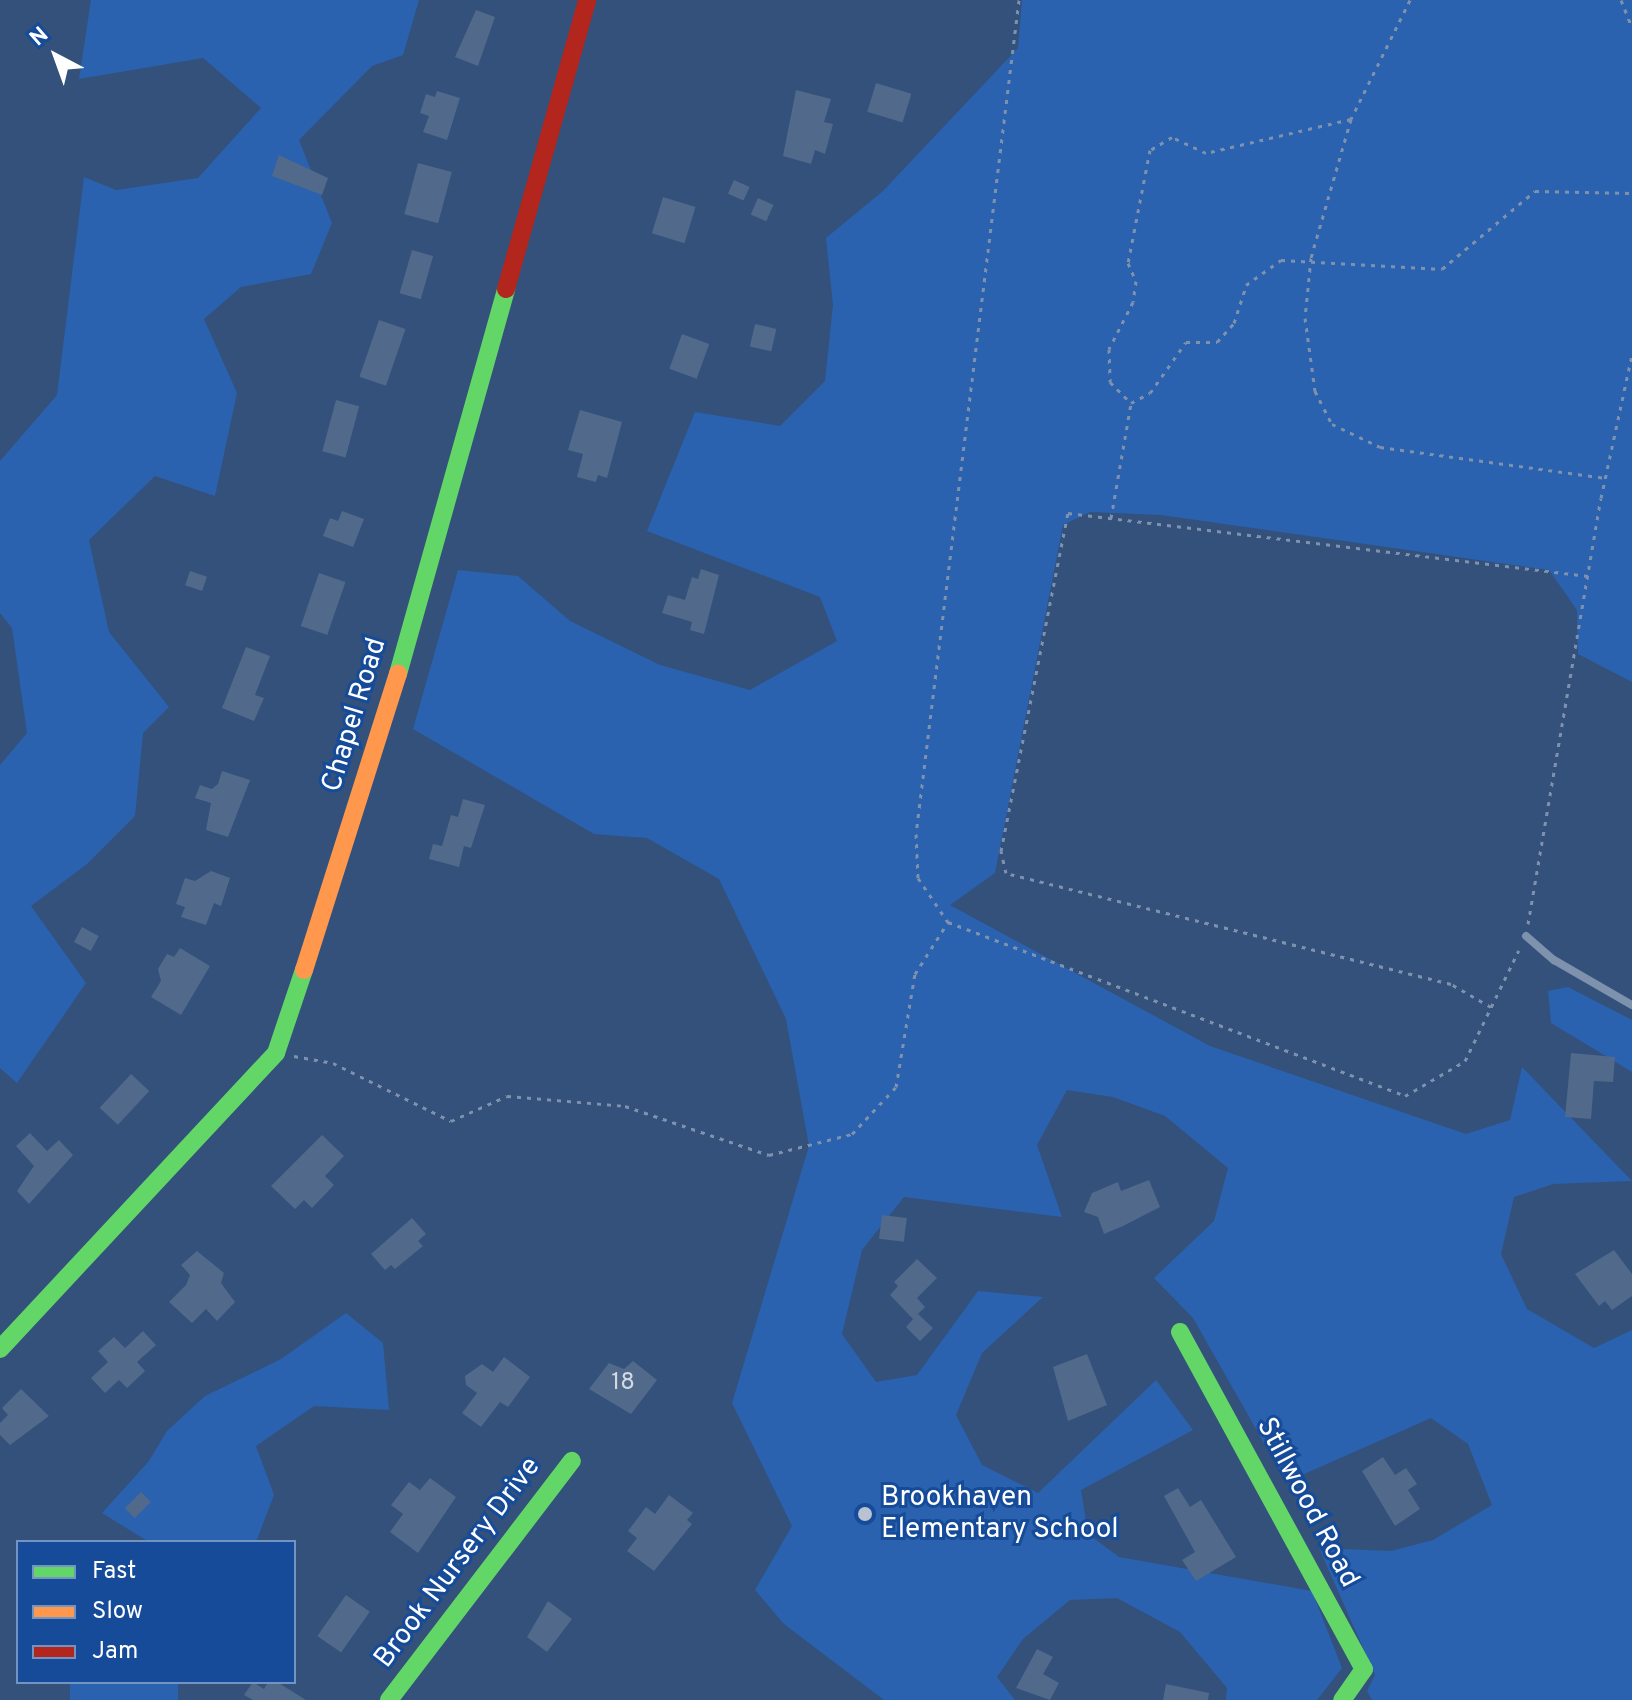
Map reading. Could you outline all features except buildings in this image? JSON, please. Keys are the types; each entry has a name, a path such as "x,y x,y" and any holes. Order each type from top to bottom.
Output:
{"street":[{"name":"Chapel Road","path":"0,1349 276,1053 374,760 587,0"},
{"name":"Stillwood Road","path":"1180,1332 1364,1669 1342,1700"},
{"name":"Brook Nursery Drive","path":"389,1700 572,1461"}],"lane":[{"path":"1526,936 1554,960 1632,1005"}],"path":[{"path":"1019,0 916,834 918,878 948,922 1405,1096 1465,1061 1526,936 1588,576 1632,355"},
{"path":"1410,0 1351,119 1311,258 1305,318 1315,391 1332,424 1380,447 1606,478"},
{"path":"1621,0 1632,27"},
{"path":"1131,403 1110,382 1109,349 1133,302 1136,281 1128,263 1150,150 1172,137 1206,153 1351,119"},
{"path":"1131,403 1150,393 1186,342 1217,342 1234,323 1246,285 1281,260 1311,258 1442,269 1535,191 1632,193"},
{"path":"1111,518 1131,403"},
{"path":"1491,1007 1451,984 1006,873 1001,851 1068,513 1588,576"},
{"path":"276,1053 333,1063 451,1121 507,1096 625,1106 769,1155 852,1134 896,1087 915,974 948,922"}],"shaded area":[{"path":"91,0 419,0 403,55 372,66 299,140 332,223 311,274 241,287 204,319 237,393 215,496 155,476 89,540 109,632 169,707 143,733 135,816 87,864 31,906 86,983 17,1083 0,1068 0,765 27,733 12,628 0,613 0,461 57,395 84,177 116,190 198,178 261,108 203,58 79,79"},
{"path":"1022,0 1632,0 1632,682 1578,654 1577,610 1549,570 1161,515 1090,512 1063,525 995,873 950,905 1210,1046 1466,1134 1510,1120 1522,1067 1632,1181 1553,1184 1514,1197 1501,1254 1527,1309 1594,1348 1632,1330 1632,1700 1372,1700 1367,1691 1375,1675 1319,1548 1391,1551 1433,1540 1492,1505 1468,1444 1431,1418 1286,1482 1193,1318 1154,1278 1214,1221 1228,1168 1165,1116 1113,1097 1067,1090 1037,1145 1062,1217 904,1197 862,1250 842,1334 876,1382 917,1375 978,1291 1043,1297 982,1353 956,1415 982,1465 1038,1493 1156,1380 1193,1430 1081,1490 1088,1534 1119,1557 1312,1591 1342,1668 1317,1700 1226,1700 1227,1688 1180,1632 1117,1598 1070,1600 1023,1639 997,1677 1015,1700 884,1700 784,1624 755,1590 792,1526 732,1403 809,1146 786,1019 719,879 647,838 594,834 413,729 458,570 518,576 570,621 660,665 750,690 837,641 820,597 647,531 695,412 780,426 825,381 833,305 826,238 883,191 1018,48"},
{"path":"1568,987 1632,1020 1632,1072 1551,1023 1548,991"},
{"path":"346,1313 383,1343 389,1410 314,1406 256,1446 274,1495 257,1540 146,1540 102,1513 149,1461 167,1431 205,1396 281,1359"},
{"path":"70,1684 178,1684 178,1700 70,1700"}],"traffic: fast":[{"path":"398,674 506,289"},
{"path":"0,1349 276,1053 304,970"},
{"path":"1180,1332 1364,1669 1342,1700"},
{"path":"389,1700 572,1461"}],"traffic: slow":[{"path":"304,970 398,674"}],"traffic: jam":[{"path":"506,289 587,0"}],"place":[{"name":"Brookhaven Elementary School","path":"865,1514"}]}
